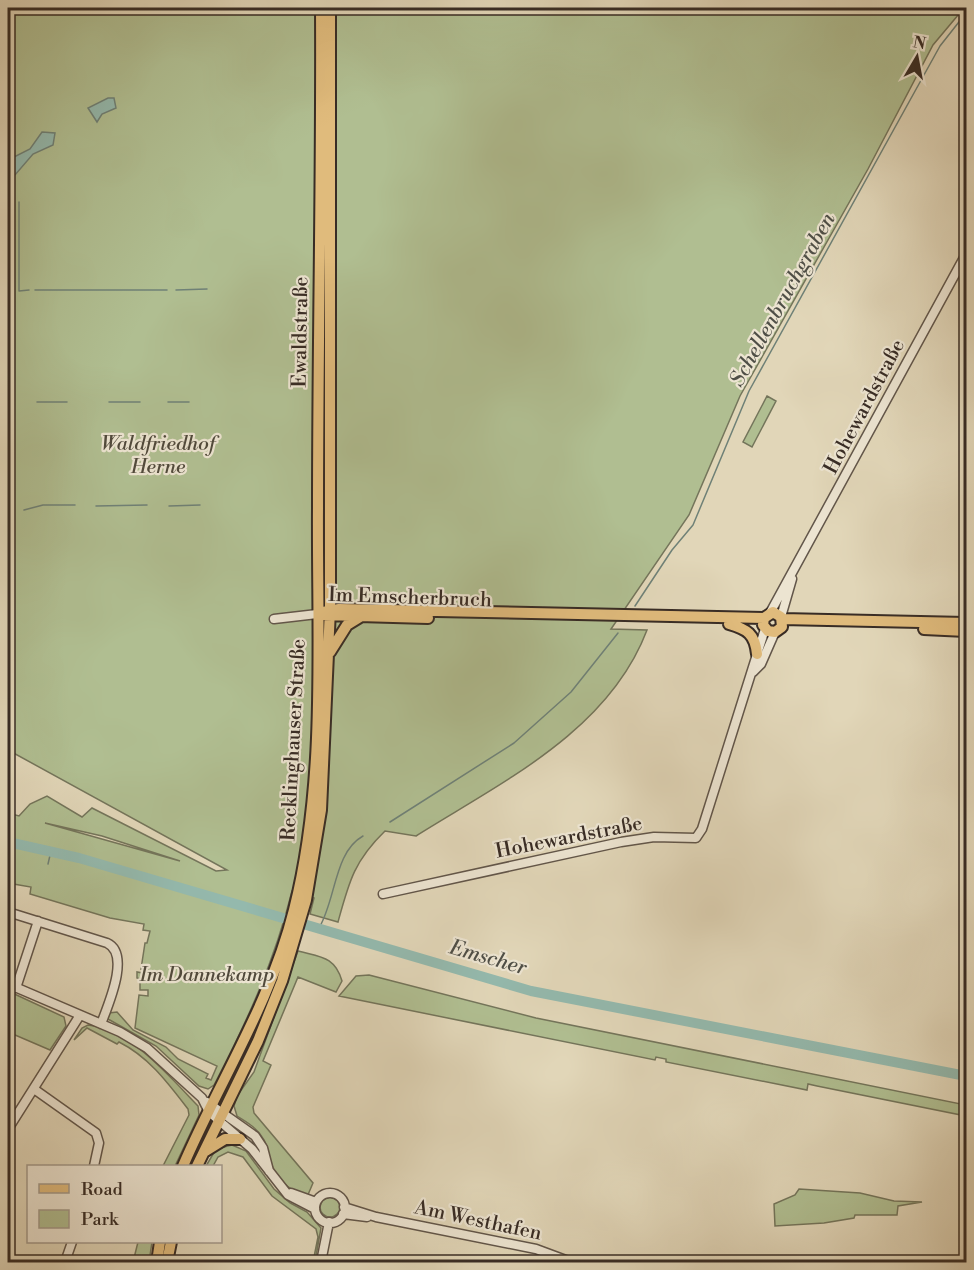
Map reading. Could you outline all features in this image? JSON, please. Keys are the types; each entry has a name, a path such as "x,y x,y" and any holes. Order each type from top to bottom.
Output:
{"main road":[{"name":"Ewaldstraße","path":"318,614 321,8"},
{"name":"Ewaldstraße","path":"330,8 330,613"},
{"name":"Im Emscherbruch","path":"330,613 360,617 729,624 773,622"},
{"name":"Recklinghauser Straße","path":"198,1165 267,1021 315,857 321,810 330,613"},
{"name":"Im Emscherbruch","path":"318,614 962,627"},
{"name":"Recklinghauser Straße","path":"299,910 311,813 317,714 318,614"},
{"path":"329,656 347,624 360,617"},
{"path":"729,624 746,629 753,635 757,654"},
{"name":"Recklinghauser Straße","path":"184,1165 208,1105 252,1028 292,934"},
{"path":"203,1152 225,1139 240,1139"},
{"path":"157,1263 160,1243"},
{"path":"167,1263 171,1243"}],"street":[{"name":"Hohewardstraße","path":"383,894 621,842 654,837 696,838 702,829 757,654 793,576 966,254"},
{"path":"274,619 318,614"},
{"name":"Hohewardstraße","path":"753,672 761,664 773,622"},
{"path":"8,912 107,943 115,948 119,958 116,976 101,1024"},
{"path":"38,921 12,986 101,1024 147,1048 220,1116 252,1149 285,1190 315,1206 320,1218 329,1222 337,1220 344,1210"},
{"path":"8,1129 80,1015"},
{"path":"34,1089 96,1133 99,1143 94,1165"},
{"path":"220,1116 255,1136 262,1148 269,1172"},
{"name":"Am Westhafen","path":"315,1206 325,1193 334,1193 341,1198 344,1210 536,1249 571,1263"},
{"path":"321,1263 329,1222"},
{"path":"65,1263 72,1243"}],"green space":[{"path":"8,8 964,8 933,45 868,169 740,396 689,515 611,629 647,630 630,666 607,697 580,725 550,751 517,774 416,836 385,831 359,862 338,922 310,914 314,898 292,891 277,942 259,990 214,1085 208,1089 199,1086 156,1046 108,1019 109,1013 117,1012 133,1030 166,1047 178,1059 208,1074 206,1078 211,1080 217,1066 135,1028 139,995 148,996 148,990 140,990 140,979 137,978 137,972 148,974 148,970 141,969 145,943 147,943 150,931 143,930 144,924 110,918 30,894 31,887 8,883 8,813 19,816 30,804 47,796 82,817 92,808 216,871 227,870 8,750","holes":["45,823 102,836 180,861"]},
{"path":"767,396 776,401 752,447 743,442"},
{"path":"298,951 331,962 342,981 336,992 298,977 263,1061 271,1065 253,1107 254,1113 313,1183 307,1197 288,1187 279,1178 272,1166 264,1139 260,1133 237,1116 234,1106 237,1096 254,1072"},
{"path":"369,975 536,1018 966,1105 966,1116 808,1084 807,1090 666,1062 666,1059 656,1057 655,1060 339,996 356,976"},
{"path":"8,991 64,1017 66,1026 50,1050 8,1032"},
{"path":"88,1025 104,1028 134,1045 162,1069 198,1106 199,1115 175,1165 164,1165 189,1115 188,1109 157,1071 130,1048 119,1042 117,1044 87,1028 74,1040 82,1028"},
{"path":"232,1145 246,1151 274,1189 290,1203 307,1212 321,1228 315,1262 313,1262 318,1237 316,1229 272,1196 243,1157 228,1152 218,1157 214,1165 207,1165 216,1149"},
{"path":"799,1189 860,1193 894,1201 922,1202 898,1206 897,1215 855,1215 854,1218 824,1223 775,1226 774,1204 795,1195"},
{"path":"330,1197 337,1200 340,1207 337,1214 330,1217 323,1214 320,1207 323,1200"},
{"path":"138,1243 152,1243 149,1262 133,1262"}],"water":[{"path":"108,98 114,98 116,108 102,114 97,122 88,108"},
{"path":"42,132 55,133 53,145 33,154 15,175 8,178 8,160 30,149"}],"waterway":[{"name":"Schellenbruchgraben","path":"635,606 672,550 693,525 749,391 940,46 966,13"},
{"path":"19,202 19,291 29,290"},
{"path":"176,290 207,289"},
{"path":"35,290 167,290"},
{"path":"37,402 67,402"},
{"path":"109,402 140,402"},
{"path":"168,402 189,402"},
{"path":"24,510 43,505 75,505"},
{"path":"96,506 147,505"},
{"path":"169,506 200,505"},
{"name":"Schellenbruchgraben","path":"390,822 514,743 571,692 618,633"},
{"name":"Schellenbruchgraben","path":"319,928 325,917 346,853 353,843 363,836"},
{"name":"Emscher","path":"8,842 79,858 531,991 966,1076"},
{"path":"48,864 51,851"}],"park label":[{"name":"Waldfriedhof Herne","path":"158,456"},
{"name":"Im Dannekamp","path":"207,975"}]}
